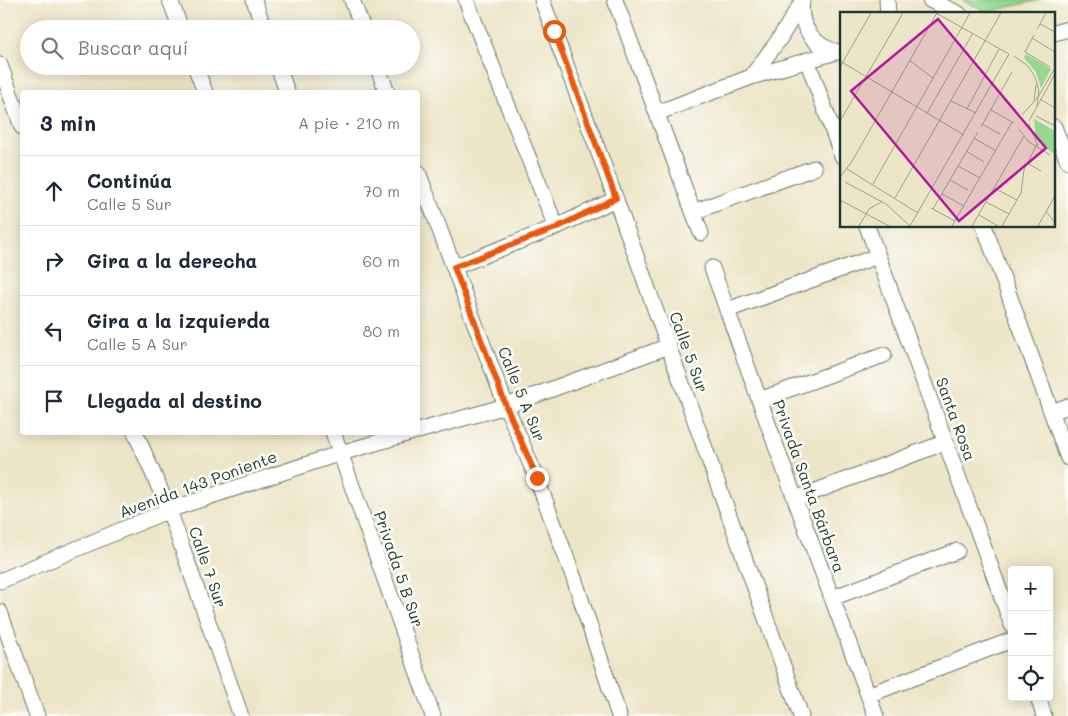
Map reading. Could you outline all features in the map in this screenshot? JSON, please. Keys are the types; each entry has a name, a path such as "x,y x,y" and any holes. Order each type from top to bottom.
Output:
{"street":[{"path":"170,0 178,20"},
{"path":"254,0 261,20"},
{"path":"352,0 360,20"},
{"path":"466,0 556,228"},
{"name":"Calle 5 Sur","path":"542,0 616,198 801,716"},
{"path":"616,0 701,233"},
{"path":"930,0 955,12"},
{"path":"751,77 778,41 802,2"},
{"path":"802,2 801,16 809,34 824,47 839,52"},
{"path":"1056,33 1068,29"},
{"path":"657,113 751,77 839,52"},
{"path":"807,60 840,151"},
{"path":"0,66 20,121"},
{"path":"198,75 204,90"},
{"path":"281,75 286,90"},
{"path":"380,75 386,90"},
{"path":"1056,131 1067,156"},
{"path":"693,212 814,168"},
{"name":"Calle 5 A Sur","path":"420,177 506,406 537,478 619,716"},
{"path":"454,267 556,228 616,198"},
{"name":"Santa Rosa","path":"868,228 1008,614"},
{"path":"985,228 1068,458"},
{"path":"727,310 878,256"},
{"name":"Privada Santa Bárbara","path":"712,268 876,716"},
{"path":"420,430 506,406 669,346"},
{"path":"760,400 884,355"},
{"path":"1052,412 1068,406"},
{"name":"Calle 7 Sur","path":"135,435 169,510 240,716"},
{"name":"Privada 5 B Sur","path":"334,435 432,716"},
{"name":"Avenida 143 Poniente","path":"0,582 169,510 341,453 403,435"},
{"path":"795,499 946,442"},
{"path":"832,598 956,552"},
{"path":"0,612 37,716"},
{"path":"868,696 1008,642"},
{"path":"1039,701 1044,716"}],"green space":[{"path":"962,0 1040,0 986,12"}],"route":[{"path":"537,478 506,406 454,267 556,228 616,198 554,31"}]}
